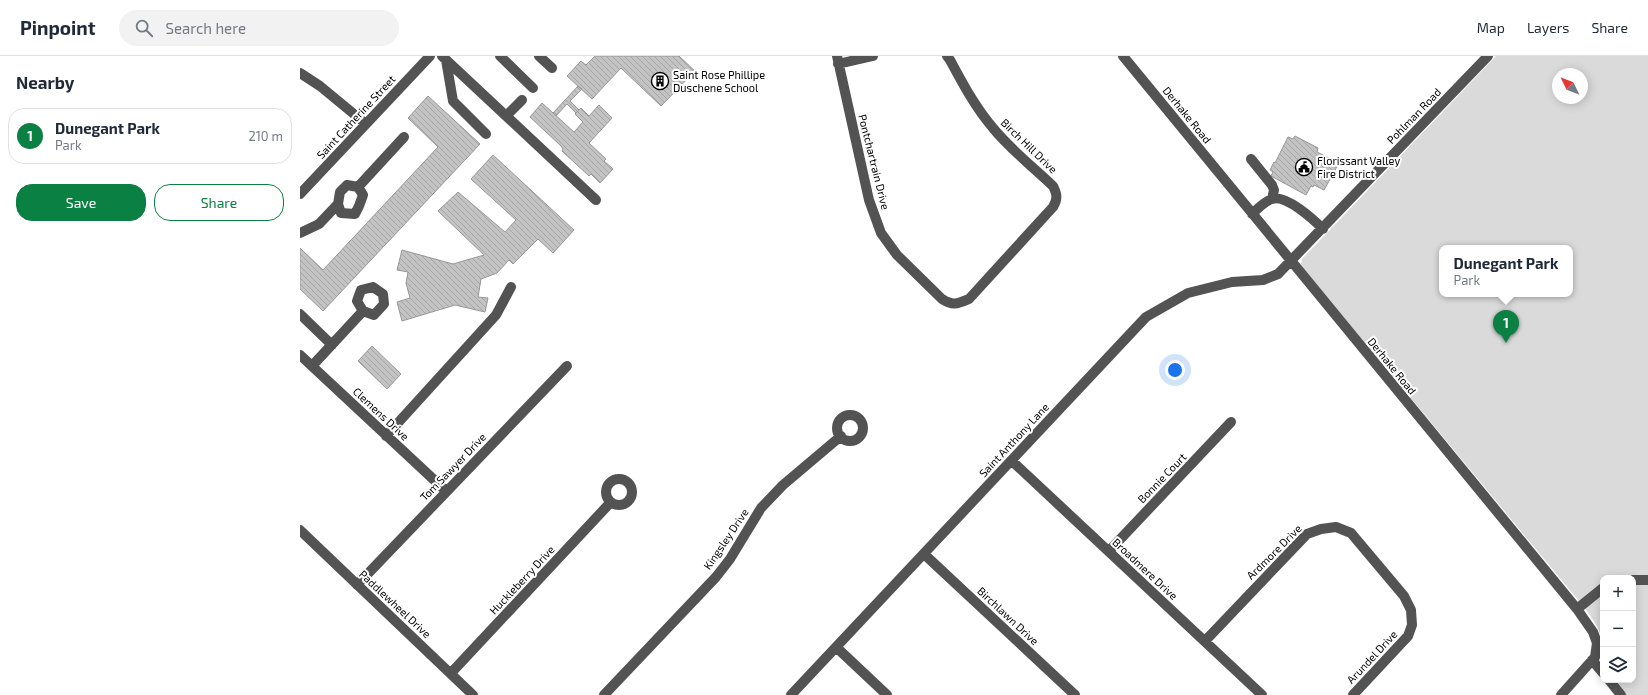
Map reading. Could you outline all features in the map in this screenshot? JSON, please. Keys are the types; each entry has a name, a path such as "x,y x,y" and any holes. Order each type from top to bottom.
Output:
{"street":[{"name":"Saint Catherine Street","path":"300,194 430,56"},
{"path":"500,56 533,88"},
{"path":"539,56 552,68"},
{"path":"837,60 872,56"},
{"name":"Birch Hill Drive","path":"942,299 951,304 960,303 968,299 1053,207 1057,200 1056,192 1052,186 993,128 980,111 968,94 947,56"},
{"name":"Derhake Road","path":"1123,56 1577,609 1593,632 1597,643 1595,657 1562,695"},
{"name":"Pohlman Road","path":"1291,262 1488,56"},
{"path":"444,58 596,200"},
{"path":"444,58 452,101 486,134"},
{"name":"Pontchartrain Drive","path":"837,60 869,200 881,233 897,255 942,299"},
{"path":"300,73 320,86 366,124"},
{"path":"506,116 522,100"},
{"path":"358,187 404,137"},
{"path":"1251,159 1272,185 1274,190 1272,199"},
{"path":"347,185 358,187 363,195 355,214 341,213 338,204 340,192 347,185"},
{"path":"1252,214 1272,199 1280,198 1305,212 1323,229"},
{"path":"300,233 319,224 338,204"},
{"name":"Saint Anthony Lane","path":"791,695 1146,317 1188,293 1232,282 1263,280 1278,274 1291,262"},
{"path":"386,436 496,315 511,287"},
{"path":"312,366 363,311"},
{"path":"300,314 332,345"},
{"name":"Clemens Drive","path":"300,355 446,492"},
{"name":"Tom Sawyer Drive","path":"358,585 567,366"},
{"name":"Bonnie Court","path":"1109,551 1231,422"},
{"name":"Kingsley Drive","path":"604,695 716,577 730,559 761,508 782,485 840,436"},
{"name":"Broadmere Drive","path":"1012,461 1262,695"},
{"name":"Huckleberry Drive","path":"451,673 610,503"},
{"name":"Ardmore Drive","path":"1205,641 1307,534 1321,528 1336,527 1351,533 1404,596 1411,610 1412,625 1408,636"},
{"name":"Paddlewheel Drive","path":"300,530 473,695"},
{"name":"Birchlawn Drive","path":"924,554 1075,695"},
{"path":"1636,580 1648,580"},
{"path":"1577,609 1600,590"},
{"name":"Arundel Drive","path":"1353,695 1408,636"},
{"path":"836,647 887,695"},
{"path":"1592,660 1600,669"},
{"path":"1611,683 1621,695"}],"shaded area":[{"path":"1496,56 1648,56 1648,695 1623,695 1612,683 1636,683 1636,575 1600,575 1600,634 1593,619 1583,606 1301,264 1302,259"}],"building":[{"name":"Saint Rose Phillipe Duschene School","path":"595,56 679,56 695,71 661,106 621,68 592,99 567,76 581,61 586,65"},
{"path":"578,86 582,89 570,101 579,110 576,113 567,104 556,116 553,113"},
{"path":"428,96 480,144 323,311 300,289 300,248 323,270 438,147 408,118"},
{"path":"542,103 574,132 583,122 575,114 581,108 589,116 599,105 612,118 589,143 606,159 604,161 613,169 600,183 591,174 589,176 562,151 563,149 561,146 530,117"},
{"name":"Florissant Valley Fire District","path":"1295,136 1318,148 1317,152 1339,163 1324,190 1314,185 1313,187 1311,186 1306,195 1271,176 1273,172 1270,170 1288,137 1293,139"},
{"path":"493,155 574,230 553,253 538,239 513,264 509,260 497,273 481,279 478,297 488,298 485,312 455,305 402,321 397,302 410,298 406,283 408,272 397,270 402,250 453,264 484,255 438,211 458,192 505,232 516,220 471,179"},
{"path":"372,346 401,374 387,389 358,361"}],"place":[{"name":"Saint Rose Phillipe Duschene School","path":"660,81"},
{"name":"Florissant Valley Fire District","path":"1304,167"},
{"name":"Dunegant Park","path":"1506,343"}]}
